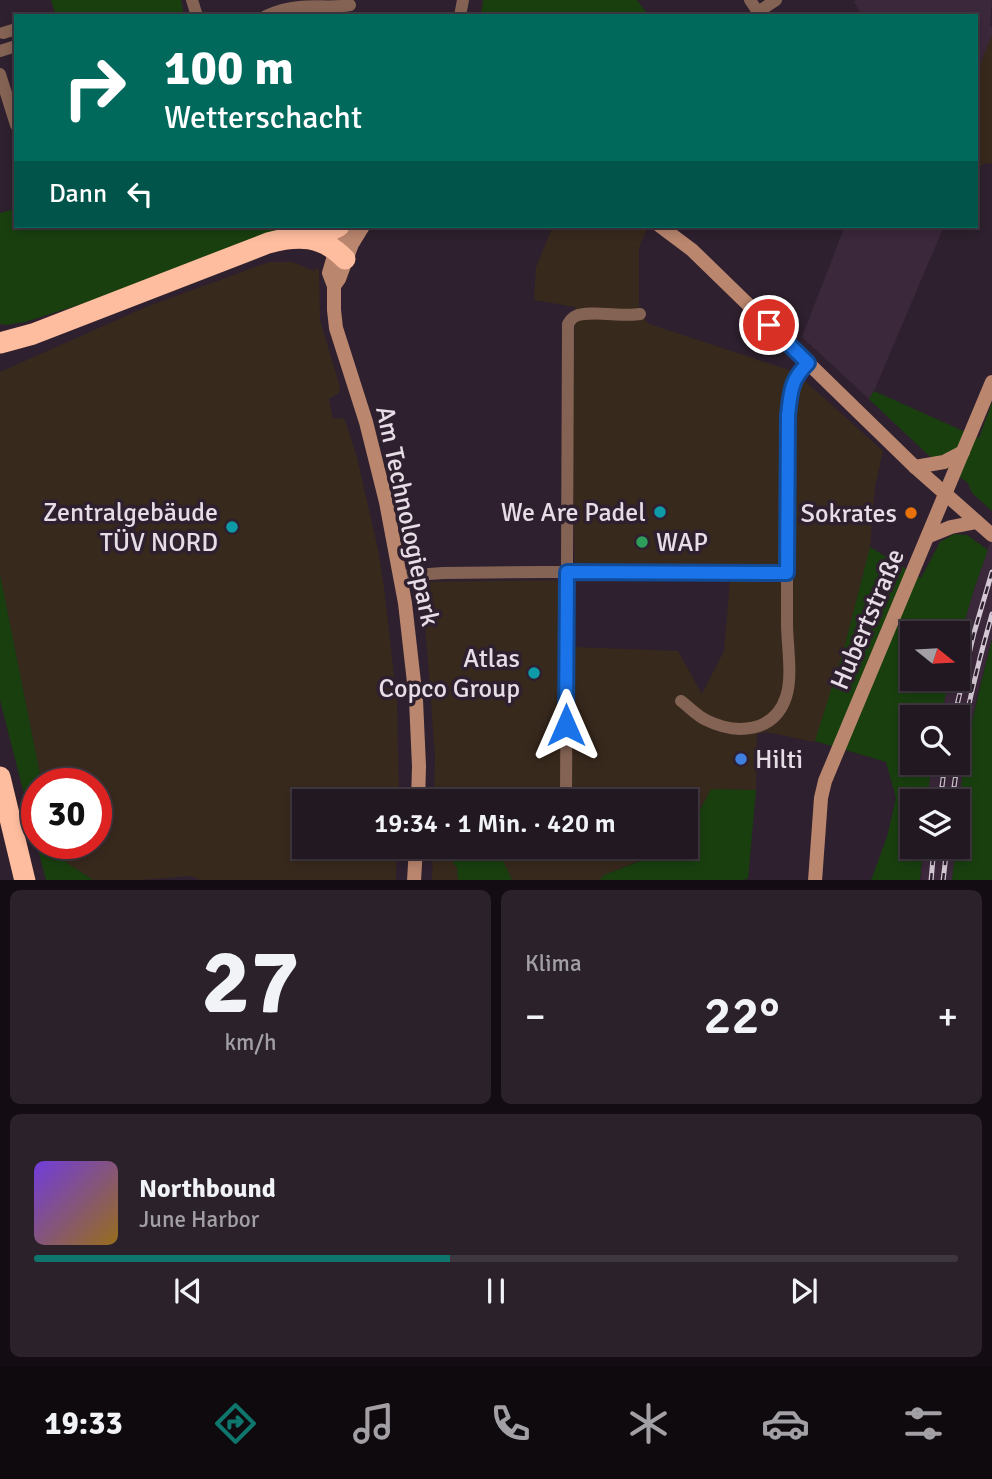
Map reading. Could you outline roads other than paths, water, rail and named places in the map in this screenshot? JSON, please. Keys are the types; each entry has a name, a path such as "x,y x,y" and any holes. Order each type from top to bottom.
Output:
{"highway":[{"path":"0,343 33,334 268,243 288,238 309,238 335,228"},
{"path":"309,238 338,256"},
{"path":"0,352 269,251 291,248 338,256"},
{"path":"0,777 25,880"}],"street":[{"path":"750,0 755,14 776,0"},
{"path":"315,14 336,7"},
{"path":"285,8 350,7"},
{"path":"0,74 14,114"},
{"name":"Am Technologiepark","path":"349,228 338,256 339,279 334,286 336,328 369,435 401,576 415,700 418,789"},
{"name":"Am Technologiepark","path":"338,256 361,228"},
{"path":"663,228 692,250 915,467 984,529"},
{"path":"566,789 568,324 571,319 581,314 640,314"},
{"path":"681,701 705,720 733,729 746,730 768,721 786,697 789,685 788,415 791,389 796,375 808,363"},
{"name":"Hubertstraße","path":"815,880 820,808 825,781 992,382"},
{"path":"915,467 944,462 963,452"},
{"path":"929,536 951,527 984,529"},
{"path":"401,576 567,572 787,573"},
{"path":"414,880 415,859"}],"railway":[{"path":"957,705 992,572"},
{"path":"954,789 968,707 992,614"},
{"path":"942,789 943,775"},
{"path":"931,880 933,859"},
{"path":"943,880 946,859"}],"place":[{"name":"We Are Padel","path":"660,512"},
{"name":"Sokrates","path":"911,513"},
{"name":"Zentralgebäude TÜV NORD","path":"232,527"},
{"name":"WAP","path":"642,542"},
{"name":"Atlas Copco Group","path":"534,673"},
{"name":"Hilti","path":"741,759"}]}
